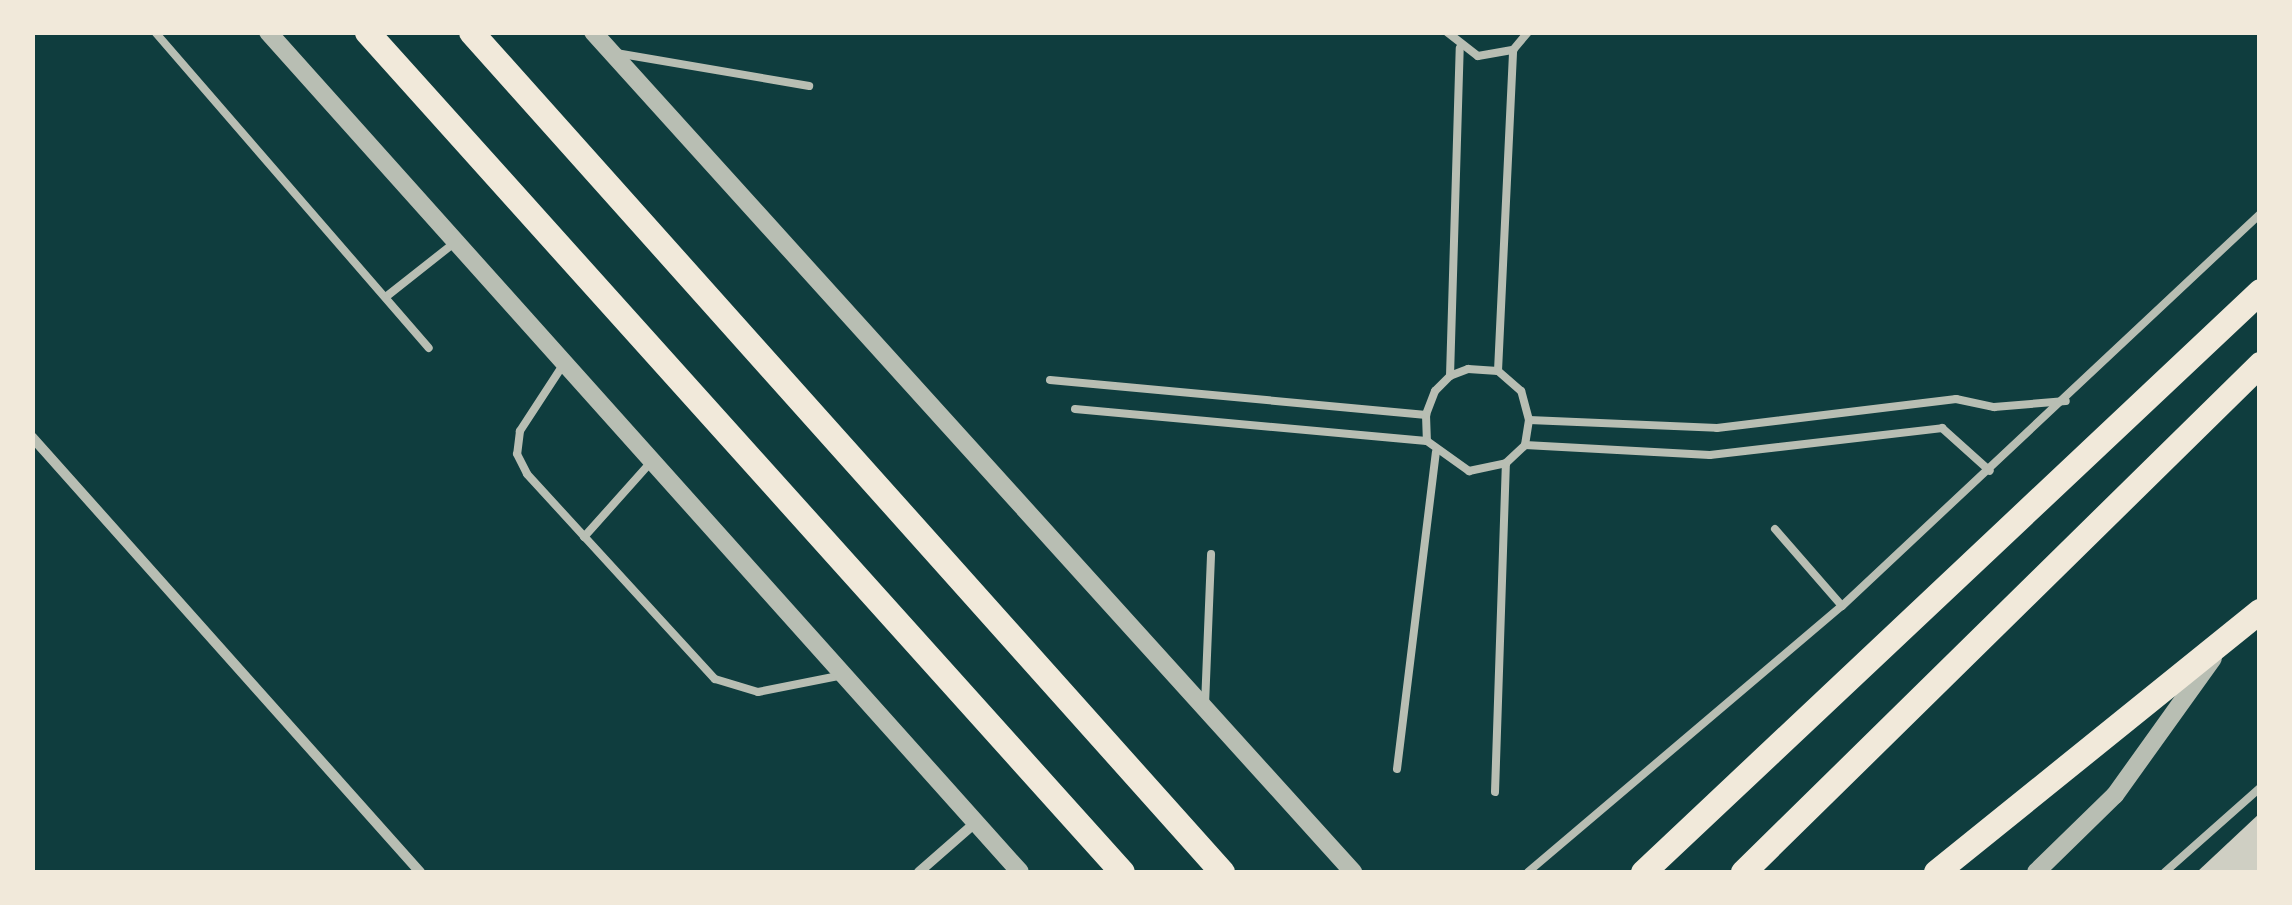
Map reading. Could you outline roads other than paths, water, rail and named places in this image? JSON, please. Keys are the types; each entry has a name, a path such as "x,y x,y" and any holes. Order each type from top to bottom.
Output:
{"main road":[{"path":"366,32 1122,872"},
{"path":"471,32 1222,872"},
{"path":"1643,872 2260,291"},
{"path":"1743,872 2260,364"},
{"path":"1936,872 2260,611"}],"street":[{"path":"268,32 1020,872"},
{"path":"593,32 1313,834 1353,872"},
{"path":"32,437 420,872"},
{"path":"2036,872 2116,796 2228,636"},
{"path":"919,872 975,823"},
{"path":"1313,834 1338,872"}],"lane":[{"path":"155,32 429,348"},
{"path":"1447,32 1460,48 1478,56 1513,50"},
{"path":"1498,371 1513,50 1528,32"},
{"path":"1450,376 1468,369 1498,371 1521,391 1529,420 1525,445 1506,463 1468,472 1436,452 1427,441 1426,415 1450,376 1460,48"},
{"path":"610,52 809,86"},
{"path":"1528,872 1842,606 2066,402 2260,214"},
{"path":"386,296 455,242"},
{"path":"564,364 520,432 518,454 527,474 715,679 737,691 843,675"},
{"path":"1050,380 1426,415"},
{"path":"1529,420 1717,428 1956,398 1994,406 2066,402"},
{"path":"1075,409 1427,441"},
{"path":"1525,445 1710,455 1942,428 1990,471"},
{"path":"1397,770 1436,452"},
{"path":"584,537 652,462"},
{"path":"1495,792 1506,463"},
{"path":"1775,529 1842,606"},
{"path":"1205,714 1211,554"},
{"path":"2165,872 2260,788"}]}
